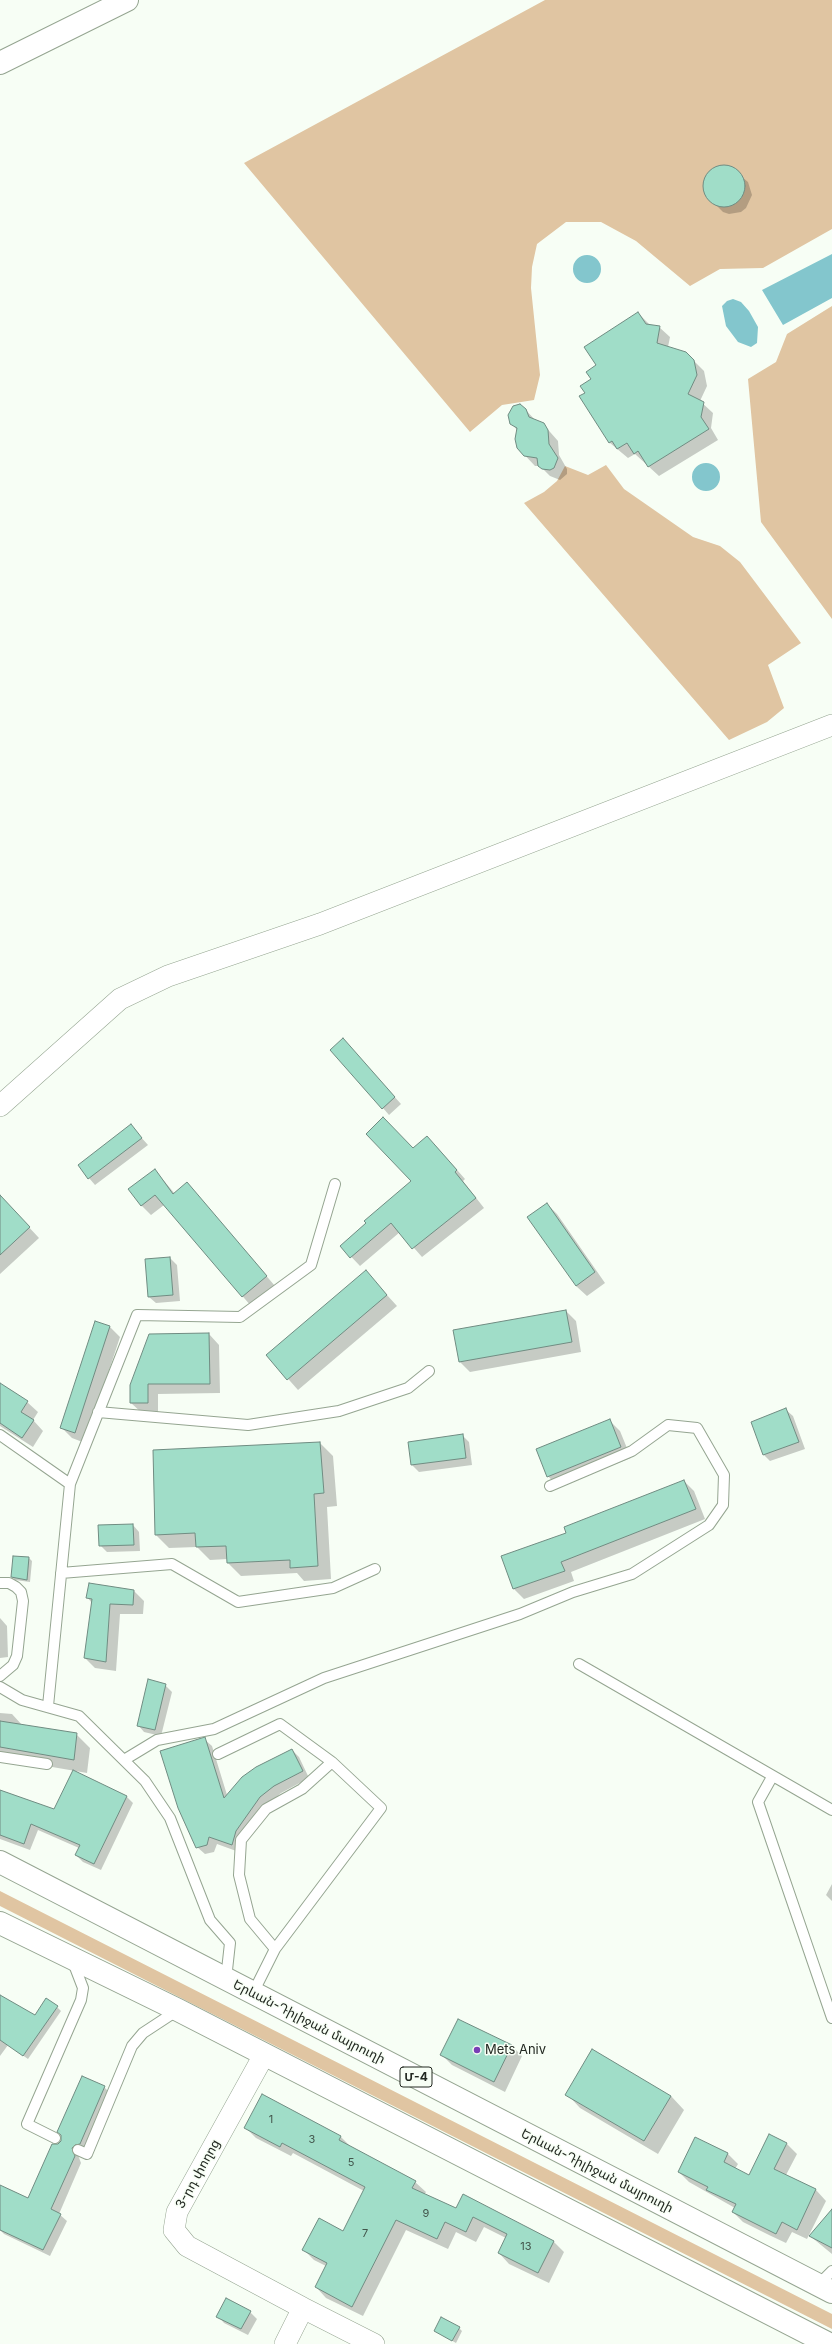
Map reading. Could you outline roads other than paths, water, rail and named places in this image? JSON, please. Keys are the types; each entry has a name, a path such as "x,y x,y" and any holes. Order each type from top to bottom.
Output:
{"main road":[{"path":"0,63 127,0"},
{"name":"Երևան-Դիլիջան մայրուղի","path":"0,1862 253,1993 827,2283"},
{"path":"0,1922 178,2010 829,2344"}],"street":[{"path":"0,1106 120,999 168,976 320,924 832,725"},
{"name":"3-րդ փողոց","path":"264,2055 176,2212 174,2230 187,2246 374,2344"},
{"path":"285,2344 303,2308"}],"lane":[{"path":"48,1706 70,1484 137,1315 240,1316 311,1265 335,1184"},
{"path":"98,1412 248,1425 339,1411 408,1388 429,1371"},
{"path":"124,1760 157,1740 214,1729 324,1678 520,1614 573,1592 632,1574 708,1525 723,1505 724,1475 697,1428 668,1425 632,1451 550,1486"},
{"path":"0,1435 70,1484"},
{"path":"61,1573 172,1564 238,1602 333,1588 375,1569"},
{"path":"0,1584 9,1583 16,1587 21,1592 22,1601 16,1656 13,1664 0,1676"},
{"path":"579,1664 772,1777 832,1810"},
{"path":"0,1687 22,1700 48,1706 78,1716 145,1781 170,1818 210,1920 230,1944 226,1979"},
{"path":"218,1754 280,1724 332,1762 381,1808 275,1949 253,1993"},
{"path":"0,1757 47,1764"},
{"path":"275,1949 250,1919 239,1875 241,1840 266,1808 302,1789 332,1762"},
{"path":"772,1777 758,1802 832,2018"},
{"path":"55,2138 27,2124 82,2000 83,1988 80,1976 71,1956"},
{"path":"78,2150 87,2154 132,2046 143,2033 178,2010"}],"water":[{"path":"832,254 832,298 783,325 762,290"},
{"path":"587,255 597,259 601,269 597,279 587,283 577,279 573,269 577,259"},
{"path":"733,299 741,302 749,311 758,327 757,343 751,347 738,342 726,326 722,306 727,301"},
{"path":"706,463 716,467 720,477 716,487 706,491 696,487 692,477 696,467"}],"place":[{"name":"Mets Aniv","path":"477,2050"}]}
